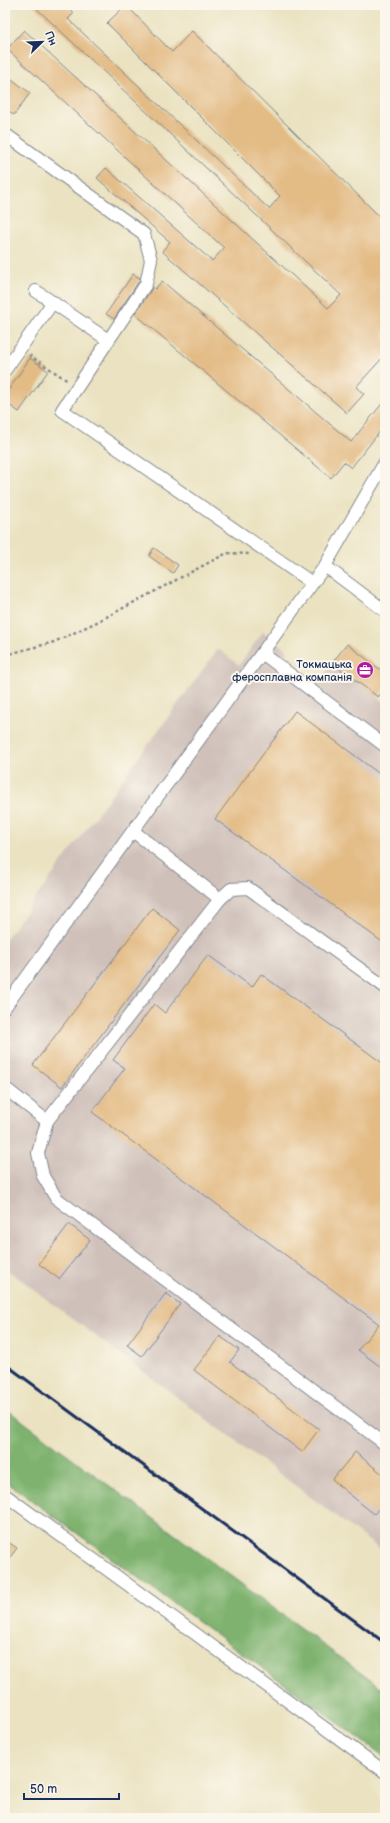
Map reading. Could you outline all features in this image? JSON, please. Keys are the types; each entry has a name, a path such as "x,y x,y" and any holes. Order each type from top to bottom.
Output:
{"street":[{"path":"5,134 144,234 151,260 146,284 62,410 312,583"},
{"path":"36,291 108,340"},
{"path":"5,370 53,302"},
{"path":"5,1007 325,566 385,462"},
{"path":"325,566 385,611"},
{"path":"262,653 385,746"},
{"path":"133,831 220,899"},
{"path":"385,987 248,888 231,889 220,899 48,1122 38,1153 43,1176 56,1198 385,1444"},
{"path":"5,1088 48,1122"},
{"path":"5,1495 385,1772"}],"path":[{"path":"20,348 76,388"},
{"path":"5,655 54,642 227,553 251,554"}],"shaded area":[{"path":"263,632 287,650 287,662 318,683 347,644 385,673 385,688 378,697 385,703 385,1553 5,1268 5,940 218,649 239,665"}],"green space":[{"path":"5,1408 385,1691 385,1757 5,1481"}],"building":[{"path":"33,5 65,5 74,13 68,19 269,209 280,196 107,23 126,5 172,52 192,31 385,222 385,355 356,387 364,394 347,413 162,251 170,242 97,178 106,168 212,261 224,248 7,49 24,30 328,308 341,295"},
{"path":"5,74 30,93 14,115 5,108"},
{"path":"133,274 140,278 139,281 114,319 106,314"},
{"path":"162,281 351,442 385,400 385,425 351,468 344,462 331,478 135,314 153,287 155,289"},
{"path":"30,358 48,371 19,412 5,402 5,395"},
{"path":"154,548 178,565 173,573 149,556"},
{"path":"347,644 385,673 385,688 378,697 332,663"},
{"path":"295,711 385,778 385,944 215,819"},
{"path":"152,908 180,930 62,1087 33,1065"},
{"path":"208,955 252,987 261,974 385,1065 385,1370 358,1350 379,1324 92,1112 125,1068 113,1060 154,1004 165,1013"},
{"path":"69,1224 90,1240 59,1279 39,1264"},
{"path":"166,1293 180,1304 142,1356 127,1345"},
{"path":"220,1336 239,1350 230,1362 319,1429 302,1452 194,1370"},
{"path":"355,1452 385,1476 385,1502 374,1514 332,1480"},
{"path":"5,1540 17,1548 5,1564"}],"railway":[{"path":"5,1364 385,1643"}],"place":[{"name":"Токмацька феросплавна компанія","path":"365,670"}]}
